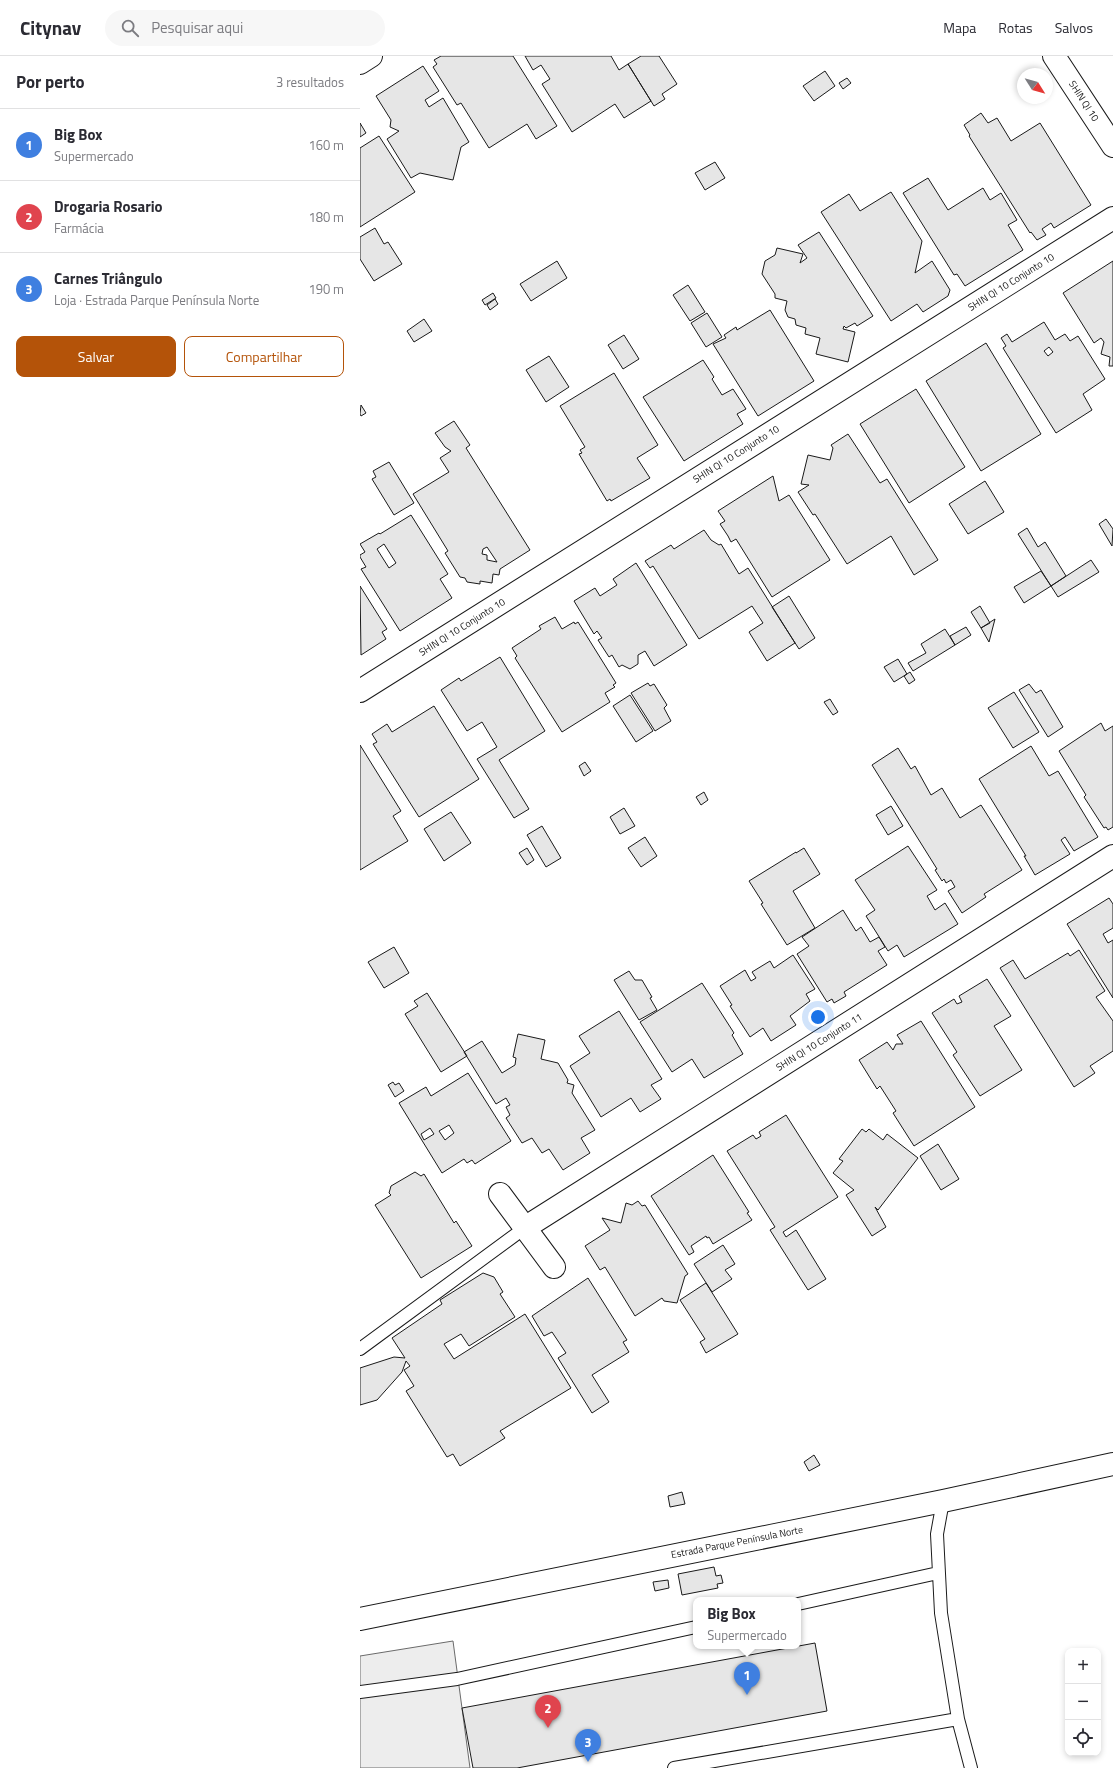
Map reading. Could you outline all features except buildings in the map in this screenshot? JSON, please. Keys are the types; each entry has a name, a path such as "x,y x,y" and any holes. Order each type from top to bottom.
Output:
{"street":[{"path":"360,63 371,56"},
{"name":"SHIN QI 10","path":"1054,56 1113,146"},
{"name":"SHIN QI 10 Conjunto 10","path":"360,691 1113,218"},
{"name":"SHIN QI 10 Conjunto 11","path":"526,1227 1113,856"},
{"path":"500,1194 526,1227 554,1267"},
{"name":"Estrada Parque Península Norte","path":"360,1619 943,1501 1113,1464"}],"lane":[{"path":"360,1348 526,1227"},
{"path":"943,1501 937,1534 941,1613 958,1719 971,1768"},
{"path":"801,1603 938,1574"},
{"path":"360,1692 456,1679 693,1628"},
{"path":"674,1768 958,1719"}],"shaded area":[{"path":"453,1641 470,1768 360,1768 360,1656"}],"place":[{"name":"Big Box","path":"747,1695"},
{"name":"Drogaria Rosario","path":"548,1728"},
{"name":"Carnes Triângulo","path":"588,1762"}]}
